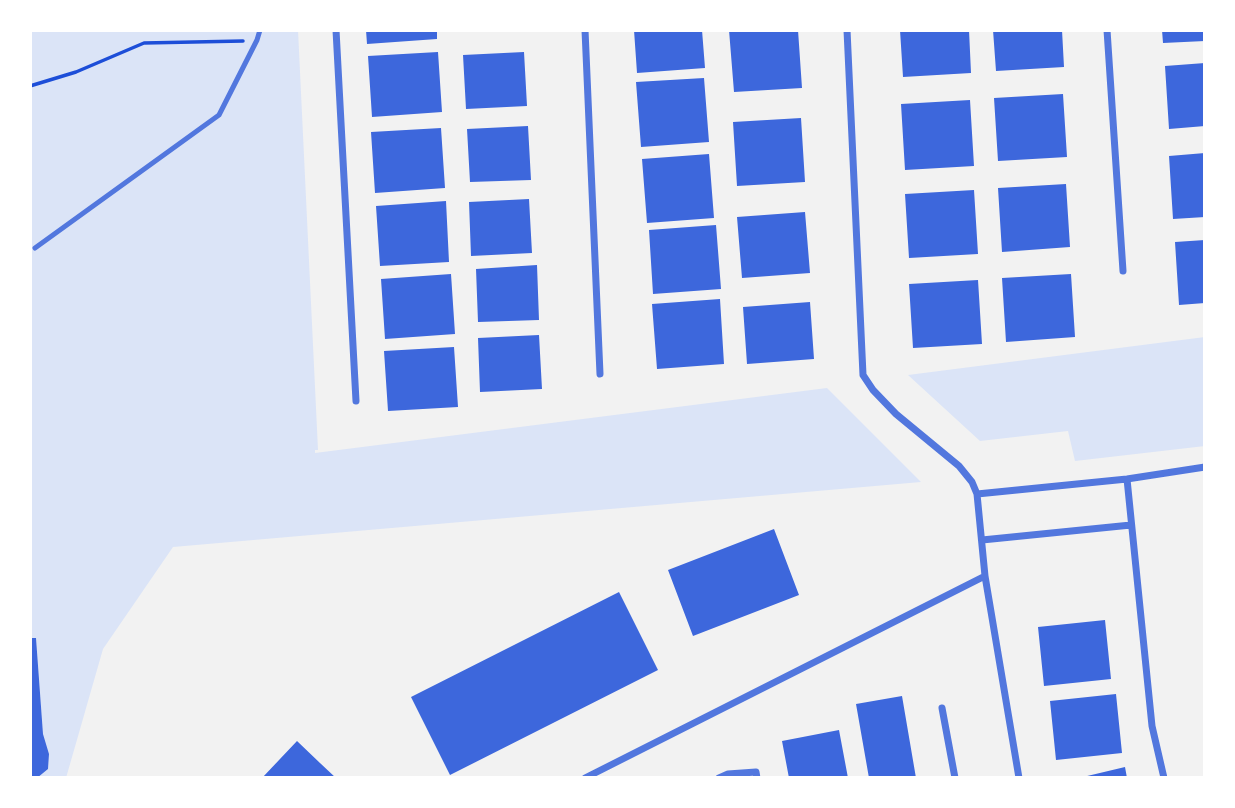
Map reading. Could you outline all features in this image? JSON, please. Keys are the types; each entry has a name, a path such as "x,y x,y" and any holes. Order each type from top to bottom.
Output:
{"street":[{"path":"336,30 356,401"},
{"path":"585,30 600,373"},
{"path":"847,30 863,374 884,402 959,466 972,482 977,495 985,576 1019,778"},
{"path":"1107,30 1123,271"},
{"path":"977,495 1127,479 1205,467"},
{"path":"1127,479 1152,726 1164,778"},
{"path":"982,540 1131,525"},
{"path":"585,778 985,576"},
{"path":"942,708 955,778"},
{"path":"719,778 728,774 757,775"}],"lane":[{"path":"35,248 219,115 260,30"}],"path":[{"path":"30,86 76,72 144,43 257,40"}],"shaded area":[{"path":"30,30 298,30 318,450 315,450 315,453 827,388 921,482 173,547 103,649 66,778 37,778 48,769 49,754 43,734 36,638 30,638"},
{"path":"1205,337 1205,446 1075,461 1068,431 980,441 908,375"}],"building":[{"path":"366,30 437,30 437,39 367,44"},
{"path":"634,30 702,30 705,68 637,73"},
{"path":"729,30 798,30 802,88 734,92"},
{"path":"900,30 969,30 971,73 903,77"},
{"path":"993,30 1062,30 1064,67 996,71"},
{"path":"1162,30 1205,30 1205,41 1163,43"},
{"path":"438,52 442,112 372,117 368,56"},
{"path":"524,52 527,106 466,109 463,55"},
{"path":"1205,63 1205,126 1169,129 1165,66"},
{"path":"704,78 709,142 641,147 636,82"},
{"path":"1063,94 1067,157 998,161 994,98"},
{"path":"970,100 974,166 905,170 901,104"},
{"path":"801,118 805,182 737,186 733,122"},
{"path":"528,126 531,180 470,182 467,129"},
{"path":"441,128 445,188 375,193 371,132"},
{"path":"1205,153 1205,217 1173,219 1169,156"},
{"path":"709,154 714,218 647,223 642,159"},
{"path":"1066,184 1070,247 1002,252 998,188"},
{"path":"974,190 978,254 909,258 905,194"},
{"path":"529,199 532,253 471,256 469,202"},
{"path":"446,201 449,262 380,266 376,206"},
{"path":"805,212 810,273 742,278 737,217"},
{"path":"716,225 721,289 653,294 649,230"},
{"path":"1205,240 1205,303 1179,305 1175,242"},
{"path":"537,265 539,320 478,322 476,269"},
{"path":"451,274 455,334 385,339 381,279"},
{"path":"1071,274 1075,337 1006,342 1002,278"},
{"path":"978,280 982,344 913,348 909,284"},
{"path":"720,299 724,364 657,369 652,304"},
{"path":"810,302 814,359 747,364 743,307"},
{"path":"539,335 542,389 480,392 478,338"},
{"path":"454,347 458,407 388,411 384,351"},
{"path":"774,529 799,595 693,636 668,570"},
{"path":"619,592 658,670 450,775 411,697"},
{"path":"1105,620 1111,679 1044,686 1038,627"},
{"path":"30,638 36,638 43,734 49,754 48,769 37,778 30,778"},
{"path":"1116,694 1122,753 1056,760 1050,701"},
{"path":"902,696 916,778 869,778 856,704"},
{"path":"839,730 848,778 789,778 782,741"},
{"path":"297,741 320,763 336,778 262,778"},
{"path":"1125,767 1127,778 1083,777"}]}
